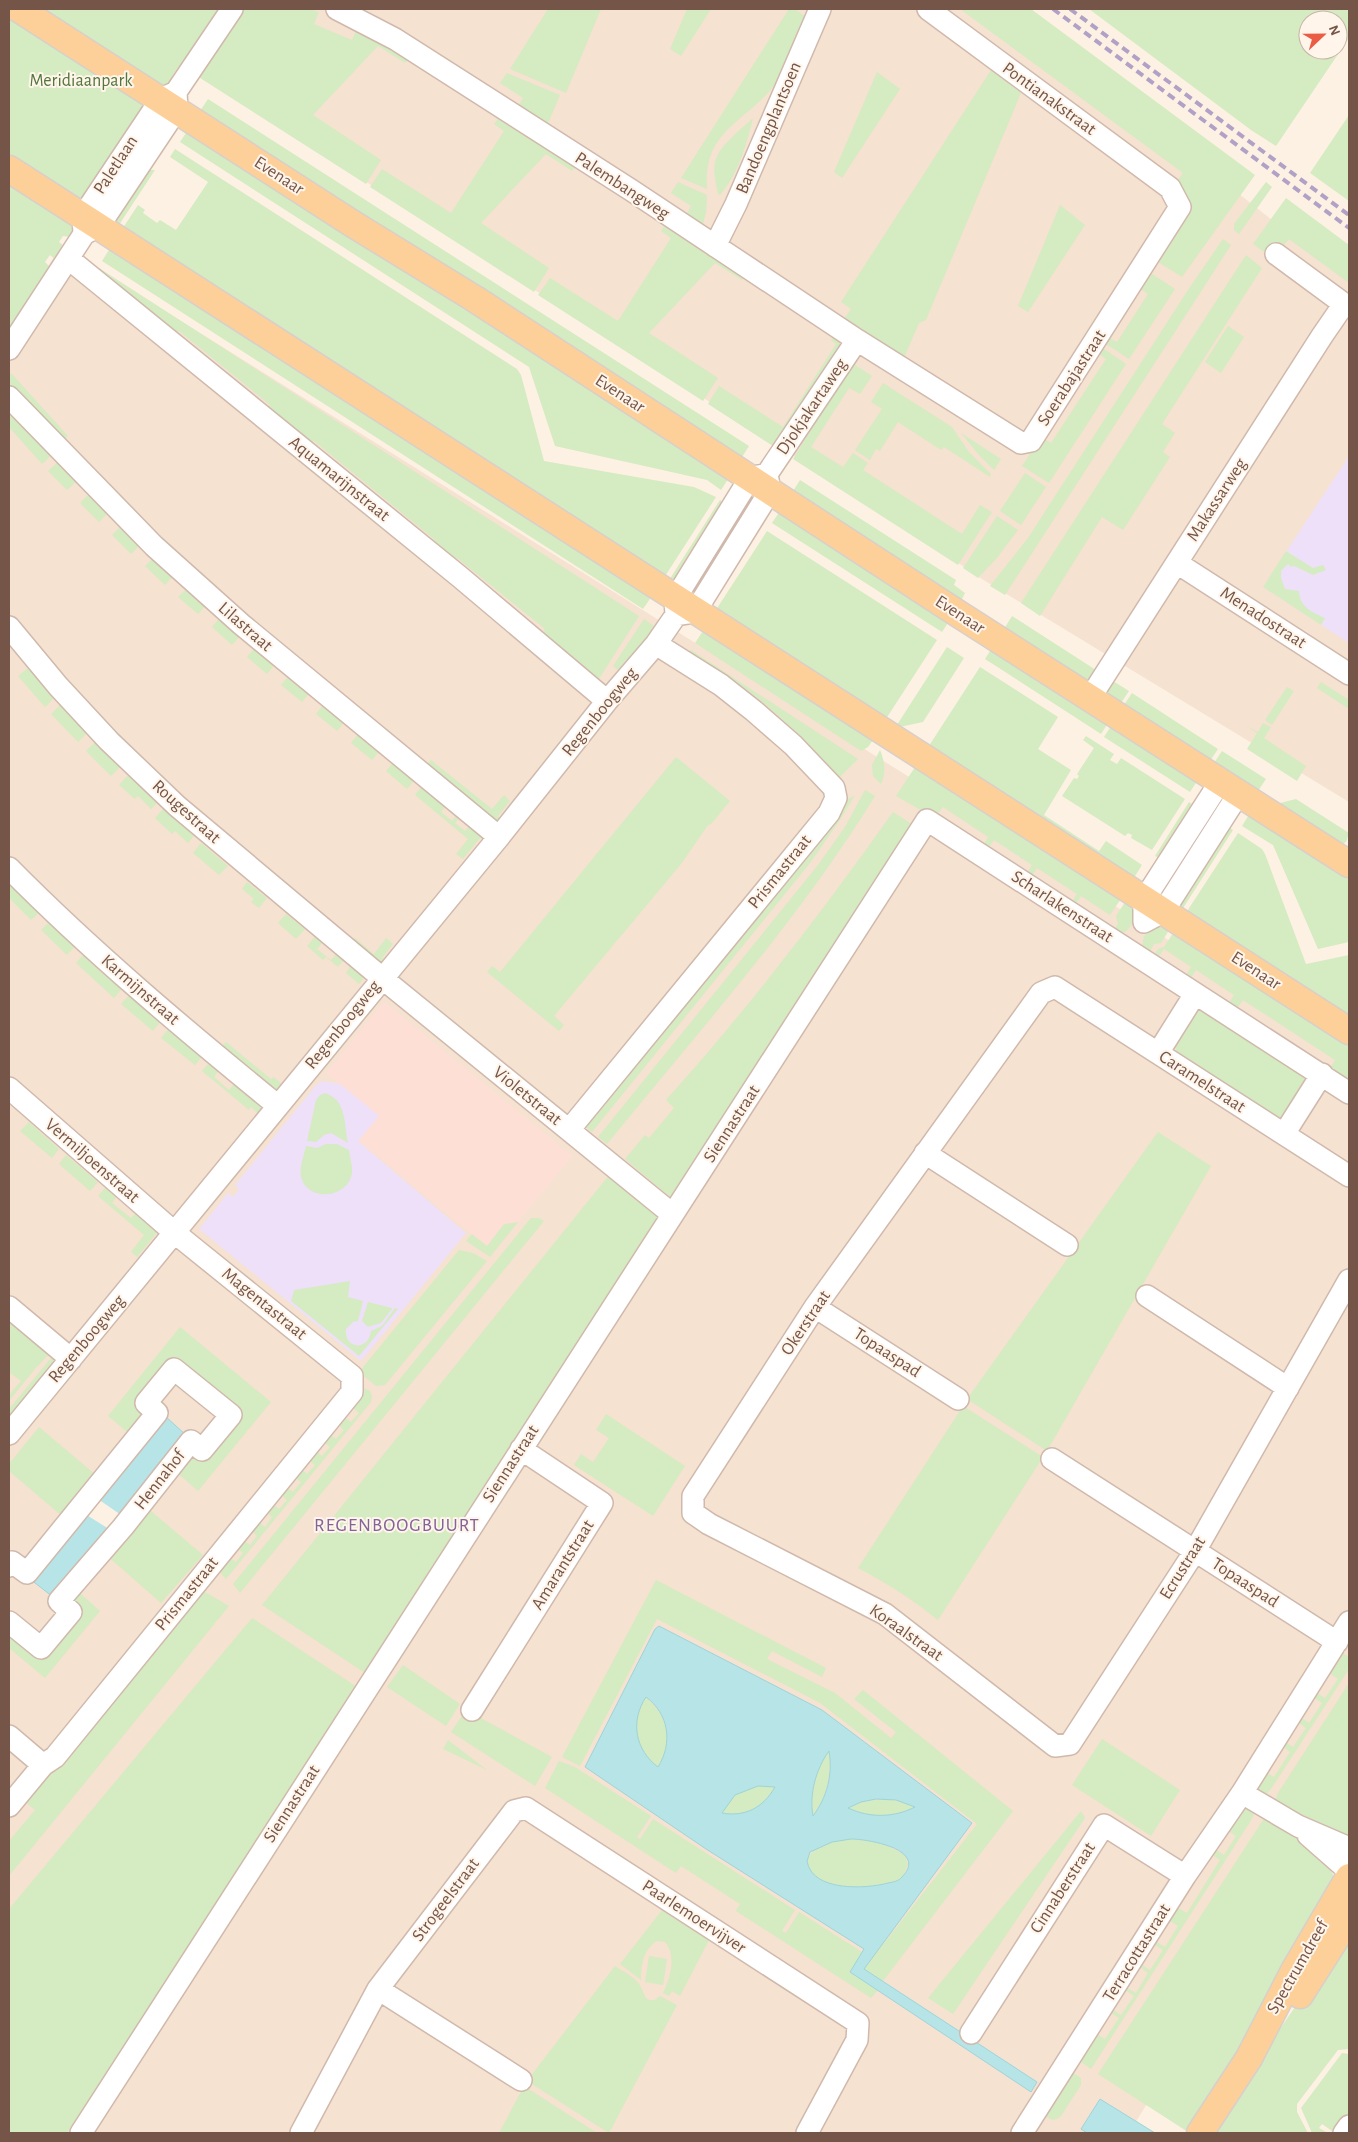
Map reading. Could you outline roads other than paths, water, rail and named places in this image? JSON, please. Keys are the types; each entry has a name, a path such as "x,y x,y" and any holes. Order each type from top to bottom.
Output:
{"main road":[{"name":"Evenaar","path":"19,9 171,100 762,481 1090,698 1230,787 1347,858"},
{"name":"Evenaar","path":"9,169 89,225 146,258 1150,911 1349,1031"},
{"name":"Spectrumdreef","path":"1202,2129 1248,2058 1286,1984 1349,1877"},
{"name":"Spectrumdreef","path":"1248,2058 1298,1998 1349,1918"}],"street":[{"path":"171,100 232,9"},
{"name":"Palembangweg","path":"337,9 395,39 904,369"},
{"name":"Bandoengplantsoen","path":"716,246 820,9"},
{"name":"Pontianakstraat","path":"928,9 1170,188"},
{"name":"Paletlaan","path":"9,349 171,100"},
{"name":"Soerabajastraat","path":"904,369 1021,443 1031,441 1180,207 1170,188"},
{"name":"Makassarweg","path":"1090,698 1347,305 1276,254"},
{"name":"Aquamarijnstraat","path":"69,259 460,577 607,701"},
{"name":"Djokjakartaweg","path":"762,481 857,340"},
{"name":"Lilastraat","path":"9,397 154,546 241,624 499,837"},
{"name":"Regenboogweg","path":"9,1434 499,837 607,701 656,644 682,608 762,481"},
{"name":"Menadostraat","path":"1177,563 1349,674"},
{"name":"Rougestraat","path":"9,627 64,693 109,741 177,806 382,978"},
{"name":"Prismastraat","path":"569,1130 829,812 836,798 834,788 793,745 754,710 721,685 656,644"},
{"path":"1128,949 1150,911 1230,787"},
{"name":"Scharlakenstraat","path":"928,820 1349,1093"},
{"name":"Siennastraat","path":"81,2133 672,1214 928,820"},
{"name":"Karmijnstraat","path":"9,868 92,948 176,1022 278,1106"},
{"name":"Violetstraat","path":"382,978 672,1214"},
{"name":"Caramelstraat","path":"1055,987 1349,1176"},
{"name":"Okerstraat","path":"694,1496 815,1307 1041,993 1055,987"},
{"path":"1158,1053 1195,994"},
{"path":"1284,1134 1322,1074"},
{"name":"Vermiljoenstraat","path":"9,1088 175,1233"},
{"path":"925,1153 1067,1245"},
{"name":"Magentastraat","path":"175,1233 352,1376"},
{"name":"Ecrustraat","path":"1070,1744 1195,1551 1349,1280"},
{"path":"1147,1296 1288,1388"},
{"path":"9,1307 72,1359"},
{"name":"Topaaspad","path":"815,1307 958,1399"},
{"name":"Hennahof","path":"9,1566 12,1562 27,1573 157,1413 146,1403 174,1369 231,1416 202,1450 190,1441 123,1526 59,1601 71,1612 40,1648 9,1622"},
{"name":"Prismastraat","path":"9,1806 43,1765 55,1758 352,1392 352,1376"},
{"name":"Amarantstraat","path":"472,1710 602,1503 521,1449"},
{"name":"Topaaspad","path":"1052,1459 1337,1642"},
{"name":"Koraalstraat","path":"694,1496 693,1513 709,1524 886,1614 1055,1746 1070,1744"},
{"name":"Terracottastraat","path":"1022,2133 1185,1876 1242,1793 1349,1622"},
{"path":"9,1736 43,1765"},
{"path":"1242,1793 1298,1826 1349,1848"},
{"name":"Paarlemoervijver","path":"514,1811 526,1808 858,2023 857,2040 806,2133"},
{"name":"Strogeelstraat","path":"300,2133 378,1989 514,1811"},
{"name":"Cinnaberstraat","path":"970,2033 1104,1825 1185,1876"},
{"path":"1298,1826 1349,1871"},
{"path":"378,1989 521,2080"},
{"path":"1344,2133 1349,2126"}],"water":[{"path":"165,1416 187,1436 53,1597 30,1579"},
{"path":"659,1626 822,1710 972,1823 864,1969 1037,2082 1031,2092 850,1972 864,1949 706,1849 585,1767 655,1629","holes":["646,1697 654,1704 664,1720 667,1739 666,1748 658,1767 644,1752 637,1735 638,1716","829,1751 830,1769 828,1785 822,1801 813,1816 813,1791 817,1774","758,1786 775,1787 765,1800 753,1809 738,1814 722,1813 735,1795","876,1799 896,1800 915,1807 890,1815 865,1814 848,1808 861,1802","851,1839 870,1841 893,1848 902,1853 908,1859 908,1867 901,1878 894,1882 854,1887 841,1886 829,1883 811,1871 807,1861 810,1852 832,1842"]},
{"path":"1100,2099 1155,2133 1087,2133 1081,2129"}],"railway":[{"path":"1053,9 1349,228"},
{"path":"1070,9 1349,215"}],"district":[{"name":"REGENBOOGBUURT","path":"397,1525"}],"park label":[{"name":"Meridiaanpark","path":"81,81"}]}
